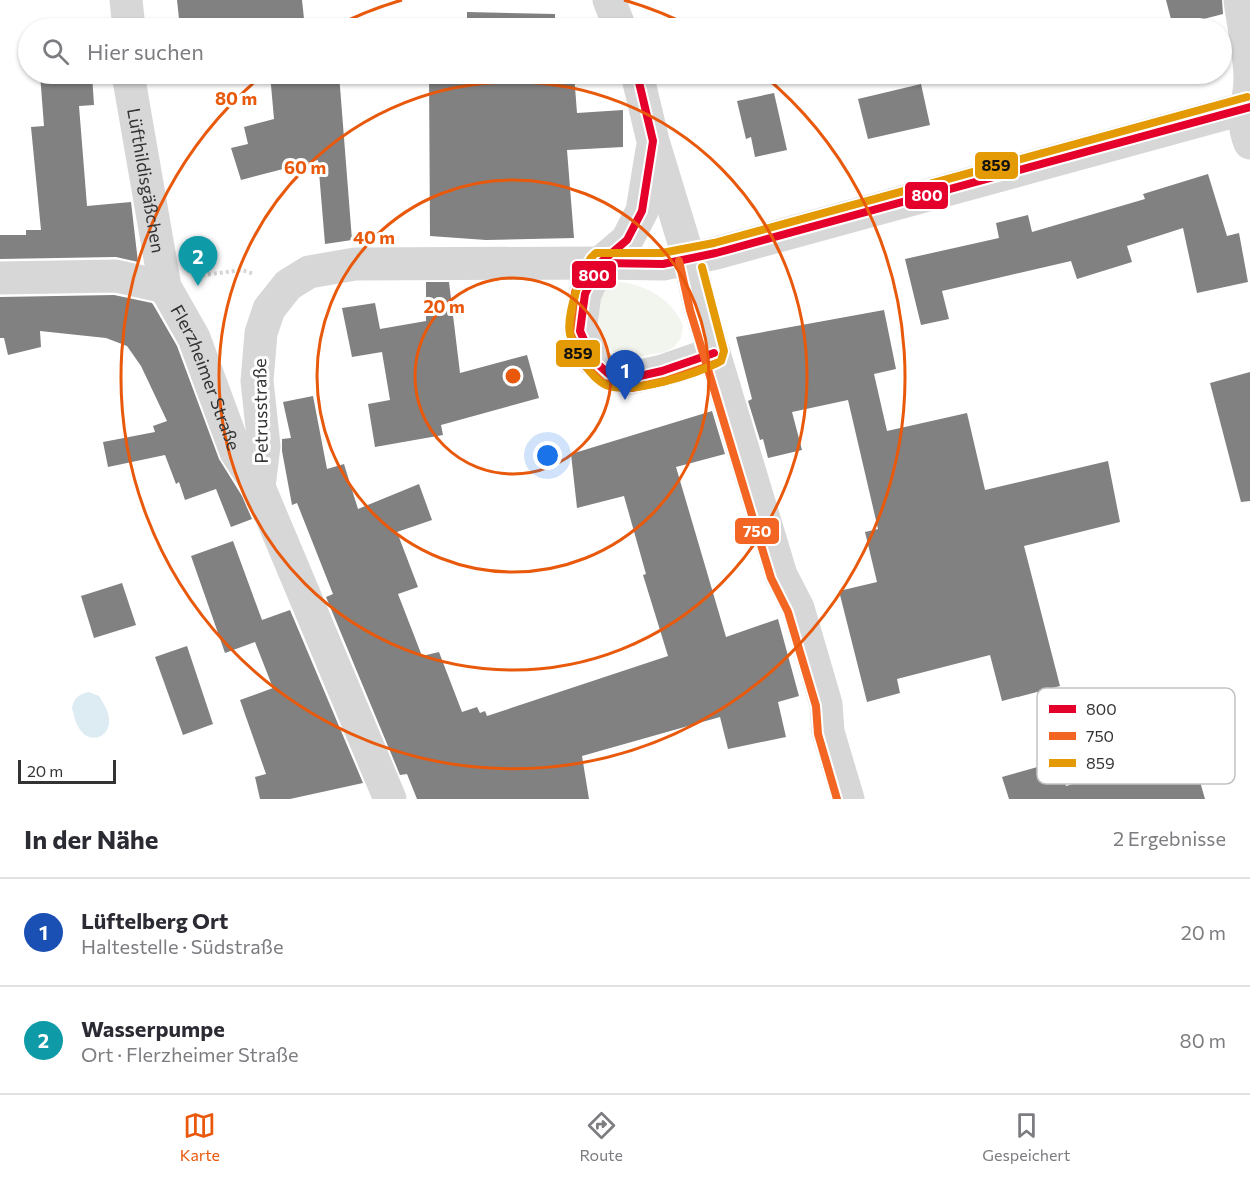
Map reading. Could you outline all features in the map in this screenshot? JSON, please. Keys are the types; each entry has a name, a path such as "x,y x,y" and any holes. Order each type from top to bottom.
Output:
{"street":[{"path":"126,0 128,18"},
{"path":"609,0 616,18"},
{"path":"1240,0 1250,80 1246,132 1250,143"},
{"name":"Lüfthildisgäßchen","path":"130,84 165,287"},
{"path":"639,84 653,141 689,259 700,307 781,575 798,608 826,704 828,732 848,799"},
{"name":"Petrusstraße","path":"390,799 259,487 264,446 257,381 261,333 269,309 288,285 309,272 355,264 663,264 689,259 1247,108"},
{"path":"653,141 642,210 627,240 600,263 585,294 580,331 592,360 610,375 631,378 662,371 714,353"},
{"name":"Flerzheimer Straße","path":"0,278 116,276 165,287 194,338 236,452 259,487"}],"path":[{"path":"165,287 182,278 242,270"}],"shaded area":[{"path":"609,281 643,288 671,306 683,326 681,338 674,347 665,352 630,358 613,352 603,341 597,327 595,304"},
{"path":"89,692 99,696 109,716 108,728 102,735 94,738 81,731 72,708 78,697"}],"building":[{"path":"177,0 302,0 304,18 179,18"},
{"path":"1166,0 1222,0 1223,14 1208,18 1171,18"},
{"path":"467,12 555,14 555,18 467,18"},
{"path":"41,84 93,84 94,105 79,106 87,206 131,202 138,262 116,257 0,259 0,235 26,235 26,230 41,230 31,127 44,126"},
{"path":"271,84 340,84 352,240 325,244 318,160 241,180 231,148 248,144 244,127 274,119"},
{"path":"429,84 575,84 577,113 623,110 623,147 567,150 574,238 486,240 430,236"},
{"path":"921,84 930,125 868,139 858,99"},
{"path":"774,93 787,150 755,157 751,137 746,139 737,101"},
{"path":"1208,174 1227,236 1239,233 1248,282 1197,293 1183,228 1127,246 1132,262 1077,279 1071,261 942,291 949,319 921,325 905,259 999,238 996,223 1028,215 1032,232 1145,199 1143,194"},
{"path":"426,282 449,282 460,373 527,355 539,398 441,425 443,435 375,447 368,404 390,400 382,352 352,357 342,308 375,303 380,329 426,321"},
{"path":"114,295 152,303 154,306 177,346 219,459 242,496 252,519 231,527 216,489 185,500 179,482 176,484 165,455 108,467 103,442 155,432 153,426 167,421 141,366 127,346 106,338 40,331 41,347 8,355 4,338 0,338 0,297"},
{"path":"884,310 896,369 874,374 887,431 967,413 985,490 1108,461 1120,522 1024,546 1060,686 1037,688 1037,692 1002,701 990,655 897,679 900,693 867,702 839,591 877,582 865,532 878,529 848,400 792,412 802,450 768,458 748,401 752,399 736,337"},
{"path":"1250,372 1250,501 1241,502 1210,383"},
{"path":"313,396 327,469 344,464 358,509 419,484 432,520 397,532 418,587 398,594 422,656 439,652 462,712 477,707 480,713 485,711 487,716 668,656 643,575 646,574 624,496 577,508 571,454 712,411 725,454 676,467 726,637 778,619 799,696 778,702 786,737 728,749 720,717 582,756 589,799 417,799 407,774 400,775 326,597 333,594 297,503 292,505 282,451 282,439 291,438 283,402"},
{"path":"233,541 262,620 290,610 363,783 290,799 260,799 255,777 266,774 240,700 273,688 255,642 225,653 191,556"},
{"path":"122,583 136,625 94,638 81,596"},
{"path":"187,646 213,724 183,735 155,657"},
{"path":"1037,767 1037,784 1065,784 1066,786 1073,784 1201,784 1205,799 1009,799 1002,777"}],"transit line":[{"name":"800","path":"639,84 653,141 642,211 627,240 600,263 585,294 580,331 593,360 610,375 631,378 662,371 714,353"},
{"name":"859","path":"702,267 724,351 721,361 664,382 631,387 606,385 594,376 575,348 569,326 576,291 585,267 596,253 662,253 714,243 1247,97"},
{"name":"800","path":"600,263 663,264 716,253 1250,107"},
{"name":"750","path":"591,258 575,292 570,333 585,366 603,383 632,388 665,381 717,363"},
{"name":"750","path":"679,261 690,310 771,578 788,612 816,706 818,734 837,799"}],"place":[{"name":"Wasserpumpe","path":"198,286"},
{"name":"Lüftelberg Ort","path":"625,400"}]}
